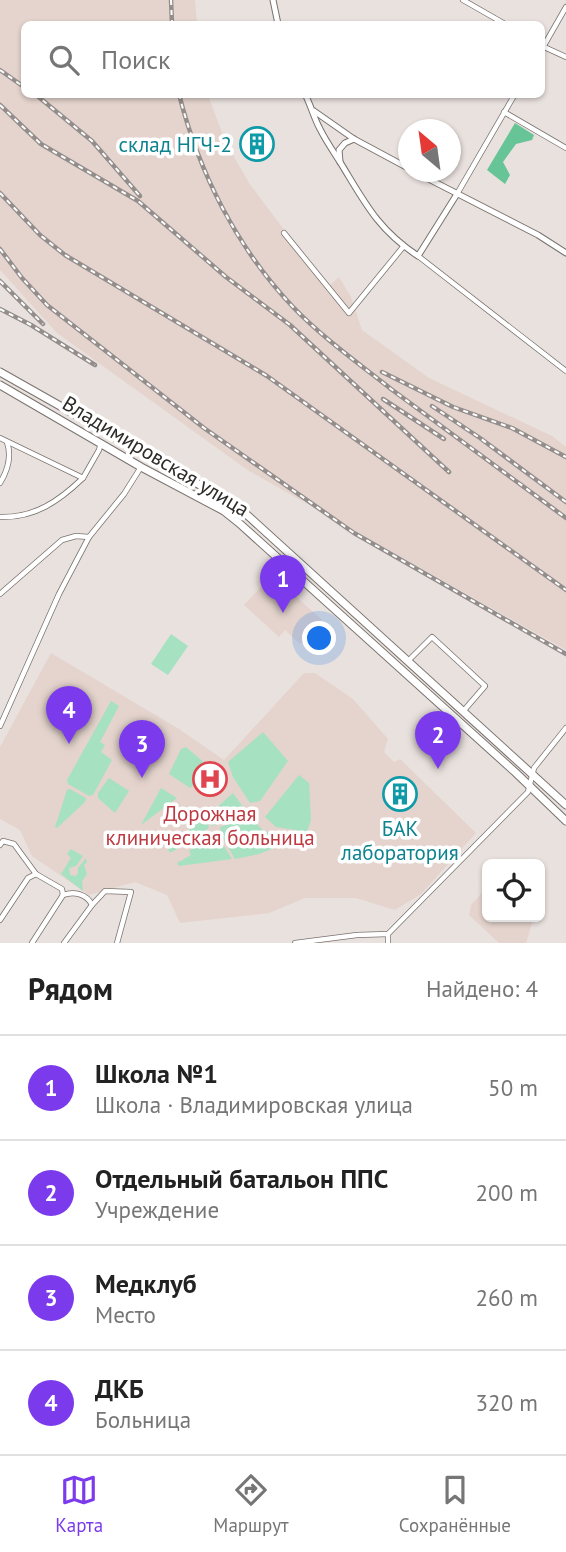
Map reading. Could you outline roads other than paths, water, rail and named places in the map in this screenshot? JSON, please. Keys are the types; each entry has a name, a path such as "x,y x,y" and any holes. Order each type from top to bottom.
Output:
{"main road":[{"name":"Владимировская улица","path":"0,372 230,502 246,514 566,806"},
{"name":"Владимировская улица","path":"0,385 141,467 224,511 566,821"}],"street":[{"path":"273,0 277,21"},
{"path":"463,0 500,21"},
{"path":"545,42 566,7"},
{"path":"545,48 566,57"},
{"path":"307,98 318,125 359,197 376,221 404,247 566,371"},
{"path":"418,256 512,98"},
{"path":"314,111 354,139 398,163"},
{"path":"504,112 566,148"},
{"path":"340,162 339,150 354,139"},
{"path":"434,182 538,235 566,253"},
{"path":"284,233 349,313 404,247"},
{"path":"0,439 83,478"},
{"path":"0,483 7,471 10,452 7,441"},
{"path":"0,517 26,515 61,499 83,478 101,443"},
{"path":"0,726 59,594 89,537 124,494 141,467"},
{"path":"0,594 62,540 76,536 89,537"},
{"path":"411,658 432,637 485,686 466,708"},
{"path":"295,943 388,934 526,794 534,768 566,728"},
{"path":"2,843 13,845 36,874 61,889 64,895"},
{"path":"0,920 28,878 36,874"},
{"path":"64,943 105,891 131,892 117,943"},
{"path":"32,943 64,895 71,892 81,895 90,899 92,905"},
{"path":"388,934 388,943"}],"railway":[{"path":"171,0 172,21"},
{"path":"0,70 21,85"},
{"path":"40,98 92,141 140,196"},
{"path":"180,98 197,152 222,208 254,260 293,307 328,340 391,389 566,518"},
{"path":"0,105 41,144 138,201 226,277 290,325 449,472"},
{"path":"0,193 40,235 65,255 267,376 566,590"},
{"path":"0,249 47,305 204,428 354,533 566,654"},
{"path":"0,281 43,324"},
{"path":"0,309 95,365"},
{"path":"382,372 453,407 512,428 566,457"},
{"path":"383,399 444,439"},
{"path":"432,406 566,502"}],"place":[{"name":"склад НГЧ-2","path":"257,144"},
{"name":"Школа №1","path":"283,613"},
{"name":"ДКБ","path":"69,744"},
{"name":"Отдельный батальон ППС","path":"438,769"},
{"name":"Медклуб","path":"142,778"},
{"name":"Дорожная клиническая больница","path":"210,779"},
{"name":"БАК лаборатория","path":"400,794"}]}
